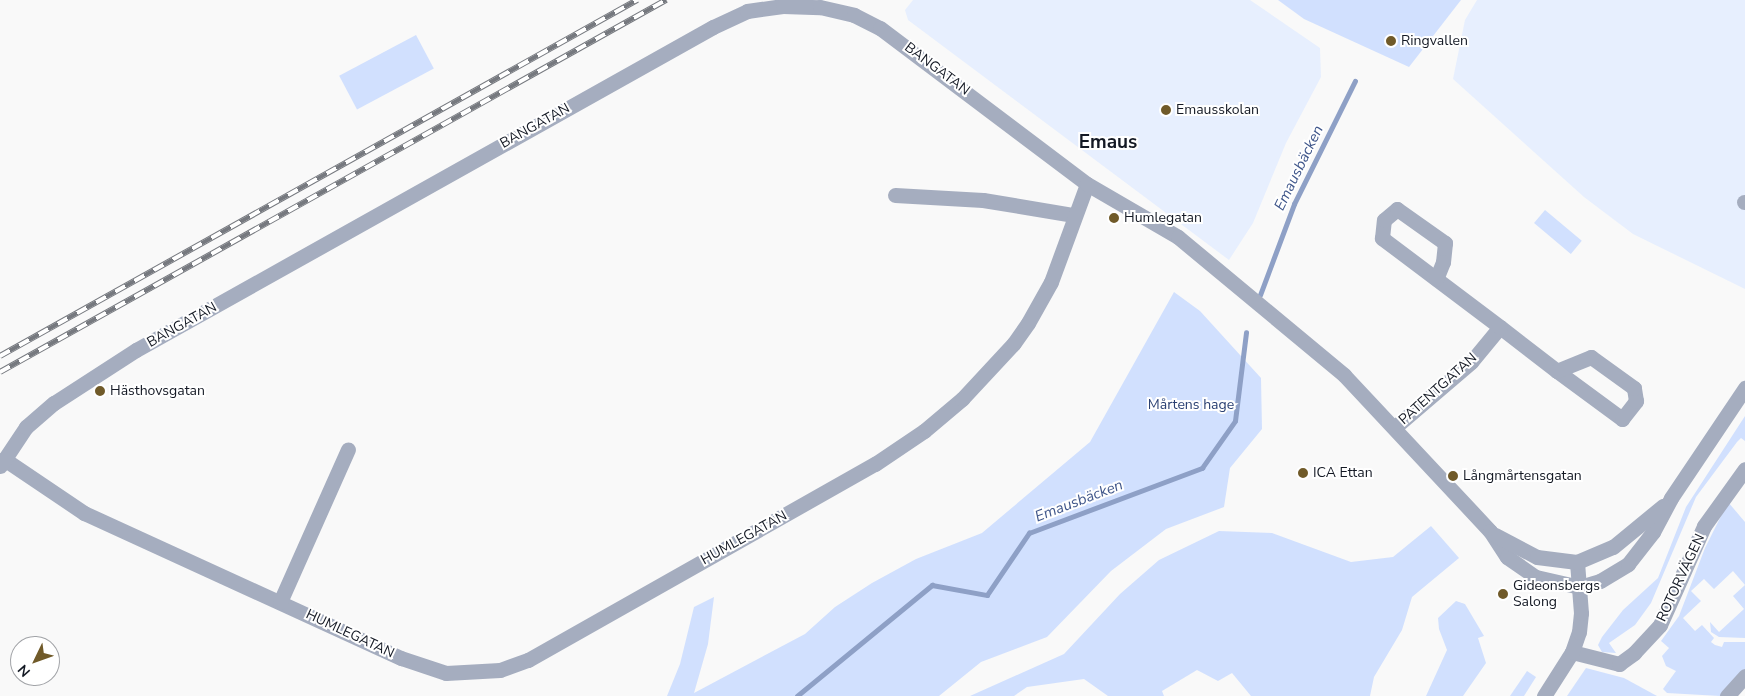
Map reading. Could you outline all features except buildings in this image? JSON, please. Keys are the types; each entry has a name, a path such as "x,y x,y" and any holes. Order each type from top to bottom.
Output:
{"street":[{"name":"BANGATAN","path":"2,462 26,427 70,390 416,192 747,11 783,6 820,7 854,15 880,28 1087,184"},
{"name":"HUMLEGATAN","path":"2,462 84,513 402,658 446,672 490,672 528,660 875,464 924,431 962,399 1014,344 1051,282 1074,215 1087,184"},
{"path":"1087,184 1178,237 1337,369 1395,427 1490,531 1505,555 1520,569 1553,583 1580,587 1600,581 1628,564 1653,532 1671,498 1745,388"},
{"path":"895,195 983,200 1074,215"},
{"path":"1436,279 1444,262 1445,243 1397,209 1384,220 1381,228 1382,238 1436,279 1622,419 1636,401 1634,388 1591,356 1557,370"},
{"name":"PATENTGATAN","path":"1395,427 1471,362 1500,327"},
{"path":"280,602 348,449"},
{"name":"ROTORVÄGEN","path":"1572,652 1619,664 1634,653 1660,625 1704,526 1745,469"},
{"path":"1490,531 1510,546 1537,557 1577,562 1614,548 1671,498"},
{"path":"1544,696 1572,652 1579,632 1580,587 1577,562"},
{"path":"1727,696 1745,676"}],"shaded area":[{"name":"Emausskolan","path":"913,0 1250,0 1320,48 1321,77 1286,143 1253,223 1229,260 908,20 905,10"},
{"path":"1477,0 1745,0 1745,289 1633,234 1584,197 1453,79 1465,20"}],"green space":[{"name":"Ringvallen","path":"1278,0 1461,0 1409,67 1304,19"},
{"path":"416,35 434,69 357,109 339,76"},
{"path":"1545,210 1582,241 1571,254 1534,223"},
{"name":"Mårtens hage","path":"1174,292 1200,311 1261,378 1262,429 1230,468 1224,507 1166,529 1111,571 1047,637 981,662 939,696 667,696 680,664 694,607 714,597 708,644 694,693 805,634 835,607 872,583 916,559 982,533 1090,442"},
{"path":"1745,416 1745,441 1741,438 1737,442 1696,497 1651,603 1635,625 1609,643 1616,653 1602,652 1598,645 1602,637 1623,610 1658,578 1686,507"},
{"path":"1728,502 1745,522 1745,585 1733,571 1714,589 1704,579 1691,591 1701,601 1683,618 1695,631 1702,625 1714,638 1711,642 1715,645 1722,647 1724,642 1745,642 1745,671 1720,696 1667,693 1663,689 1676,671 1666,666 1662,656 1669,648 1661,641 1679,616 1705,548"},
{"path":"1431,526 1459,558 1412,597 1402,630 1374,677 1370,696 1251,696 1232,673 1218,681 1197,670 1162,691 1164,696 1108,696 1084,679 1027,687 1014,696 970,696 1064,654 1120,594 1159,560 1219,531 1272,533 1351,562 1393,557"},
{"path":"1745,585 1745,638 1719,637 1711,632 1710,622 1719,632 1744,609 1733,596"},
{"path":"1456,601 1465,604 1484,636 1478,638 1486,663 1463,696 1426,696 1447,650 1439,629 1438,618"},
{"path":"1586,668 1624,678 1657,696 1567,696"},
{"path":"1527,671 1536,677 1524,696 1510,696"}],"waterway":[{"name":"Emausbäcken","path":"1260,295 1294,204 1355,81"},
{"name":"Emausbäcken","path":"797,696 932,585 987,595 1029,533 1202,468 1235,421 1246,333"}],"railway":[{"path":"0,356 637,0"},
{"path":"0,372 666,0"}],"place":[{"name":"Ringvallen","path":"1391,41"},
{"name":"Emausskolan","path":"1166,110"},
{"name":"Humlegatan","path":"1114,218"},
{"name":"Hästhovsgatan","path":"100,391"},
{"name":"ICA Ettan","path":"1303,473"},
{"name":"Långmårtensgatan","path":"1453,476"},
{"name":"Gideonsbergs Salong","path":"1503,594"}],"district":[{"name":"Emaus","path":"1108,143"}]}
